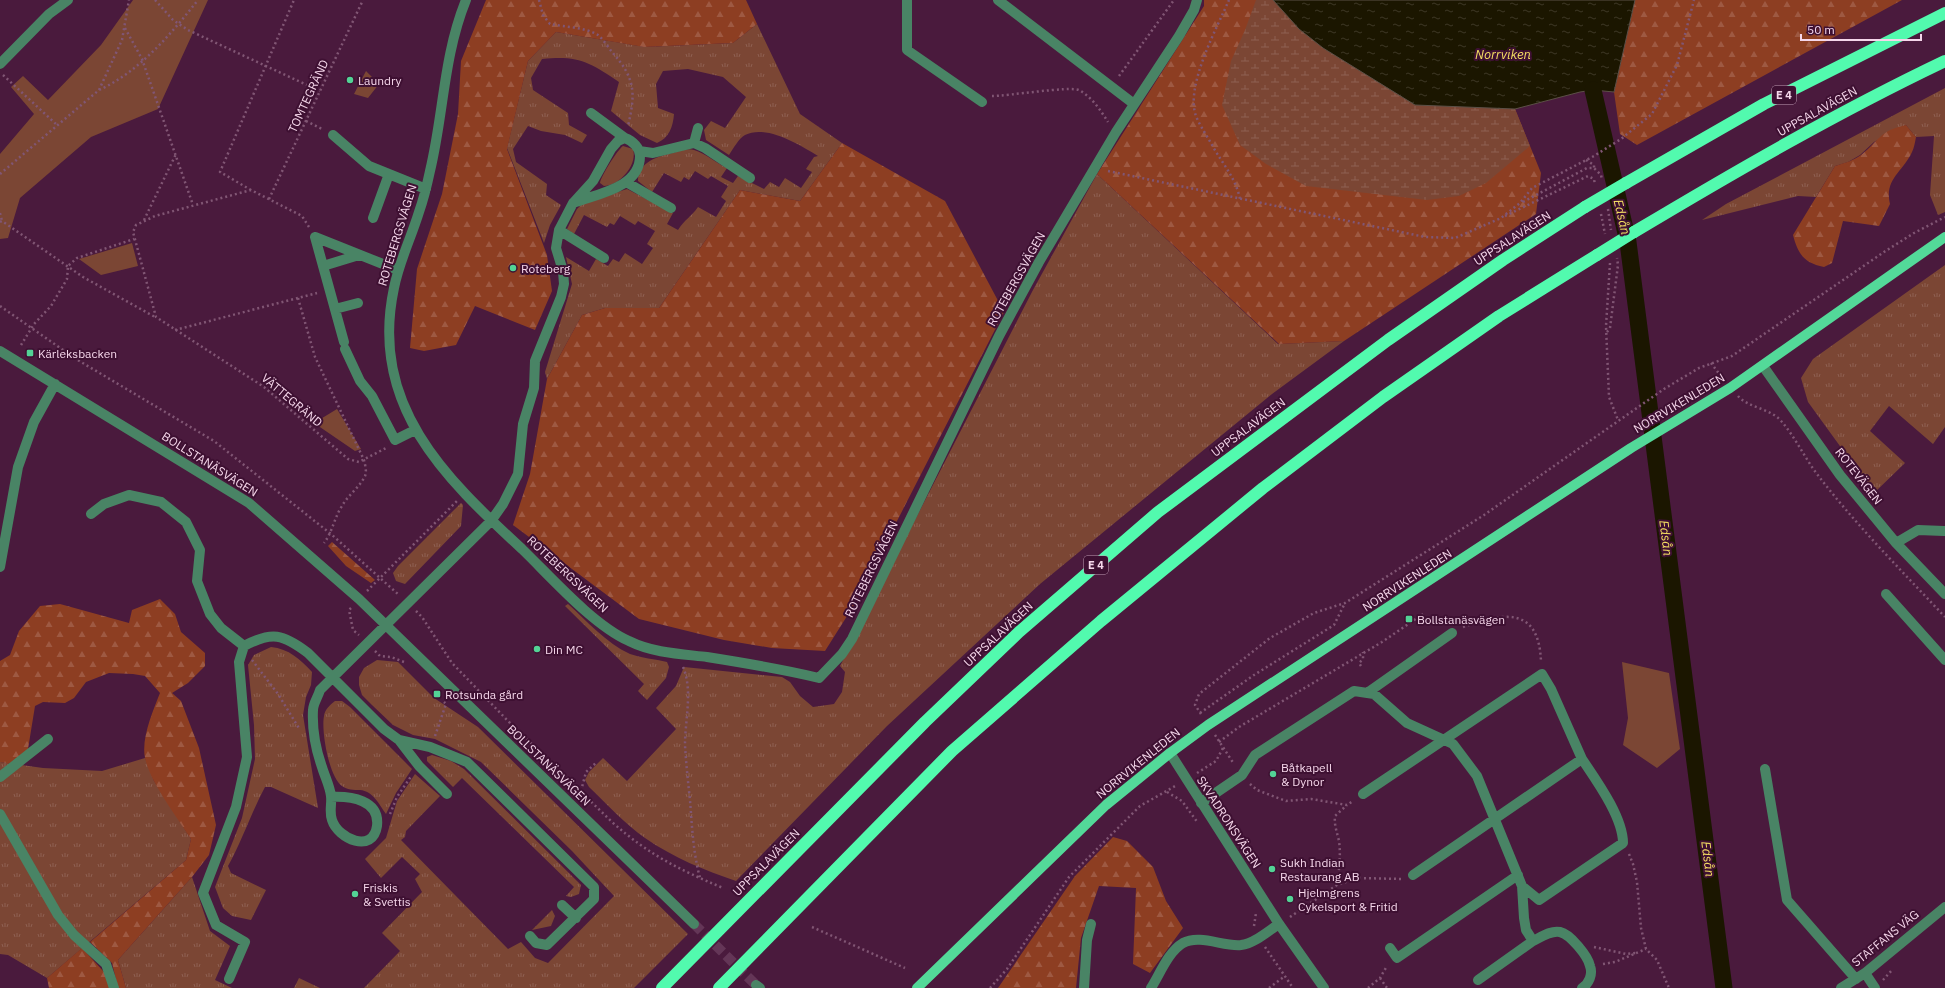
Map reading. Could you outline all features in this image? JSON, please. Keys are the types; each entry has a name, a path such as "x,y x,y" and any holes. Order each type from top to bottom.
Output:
{"highway":[{"name":"UPPSALAVÄGEN","path":"662,988 924,722 1019,632 1158,512 1388,340 1503,260 1585,207 1764,104 1945,13"},
{"name":"UPPSALAVÄGEN","path":"719,988 952,751 1101,621 1263,488 1383,397 1499,316 1634,232 1740,169 1883,91 1945,61"}],"main road":[{"name":"NORRVIKENLEDEN","path":"917,988 1106,805 1170,753 1208,725 1631,448 1730,388 1945,237"}],"street":[{"path":"0,64 49,14 68,0"},
{"name":"ROTEBERGSVÄGEN","path":"466,0 448,58 438,130 426,189 419,213 398,270 390,315 390,343 399,394 415,430 438,463 464,494 587,611 607,628 629,641 650,649 776,668 819,678 842,654 852,639 999,336 1039,262 1116,132 1179,36 1194,10 1197,0"},
{"path":"907,0 907,50 979,100"},
{"path":"998,0 1134,104"},
{"path":"573,203 609,191 626,182 637,167 640,158 639,151 632,142 591,112"},
{"path":"694,143 698,128"},
{"path":"333,135 369,166 426,189"},
{"path":"331,797 354,798 370,805 377,814 378,819 373,837 363,842 356,842 347,838 339,831 332,821 331,797 316,751 313,709 320,690 491,521 503,504 518,474 523,424 534,388 535,362 561,297 564,284 563,271 556,248 559,230 573,203 592,181 614,145 621,139 625,138"},
{"path":"639,151 653,153 694,143 705,148 750,178"},
{"path":"373,218 389,174"},
{"path":"626,182 671,208"},
{"path":"559,230 604,258"},
{"path":"315,237 398,270"},
{"path":"315,237 345,346 360,381 372,396 395,440 415,430"},
{"path":"323,266 359,255"},
{"path":"335,310 358,303"},
{"name":"BOLLSTANÄSVÄGEN","path":"0,351 249,503 359,600 694,924"},
{"name":"ROTEVÄGEN","path":"1763,366 1840,475 1896,543 1945,594"},
{"path":"0,567 18,467 34,422 55,384"},
{"path":"91,514 104,504 129,495 161,502 186,522 200,550 198,581 210,614 221,628 244,646"},
{"path":"1896,543 1918,530 1944,531"},
{"path":"1886,594 1945,660"},
{"path":"1367,693 1452,633"},
{"path":"229,979 245,942 216,925 203,893 236,807 247,757 239,662 244,646 259,638 270,636 282,637 308,653 384,729 399,740 419,766 447,794"},
{"path":"1363,794 1542,674 1551,689 1582,759 1606,797 1623,834 1623,843 1539,900 1522,886"},
{"path":"1201,803 1242,775 1255,754 1354,691 1374,694 1407,723 1453,744 1476,776 1522,886 1526,930 1534,941"},
{"path":"0,777 48,739"},
{"path":"399,740 430,747 467,762 594,887 594,899 547,945 536,943 530,936"},
{"name":"SKVADRONSVÄGEN","path":"1170,753 1279,924 1324,988"},
{"path":"1413,875 1582,759"},
{"path":"1765,769 1787,900 1860,976 1875,988"},
{"path":"0,814 58,916 74,935 106,964 114,988"},
{"path":"1390,948 1397,958 1518,875"},
{"path":"562,904 576,918"},
{"name":"STAFFANS VÄG","path":"1841,988 1860,976 1945,907"},
{"path":"1084,988 1087,940 1091,924"},
{"path":"1151,988 1171,955 1184,943 1200,941 1235,945 1250,943 1279,924"},
{"path":"1478,980 1534,941 1551,932 1560,932 1570,938 1591,966 1590,977 1582,988"}],"path":[{"path":"99,90 118,52 125,28 129,0"},
{"path":"155,0 168,16 178,24 264,66 320,91"},
{"path":"0,174 99,90 114,82 142,60 178,24 198,0"},
{"path":"294,0 264,66 220,172 251,190 302,216 315,237"},
{"name":"TOMTEGRÄND","path":"269,199 363,0"},
{"path":"539,0 543,15 550,24 586,31 599,36 624,65 634,89 633,107 625,138"},
{"path":"1112,87 1174,0"},
{"path":"1229,0 1200,66 1194,92 1196,114 1211,143 1236,183 1240,199"},
{"path":"1520,203 1532,188 1594,156 1622,138 1652,114 1677,65 1694,0"},
{"path":"125,28 142,60 193,205"},
{"path":"0,73 57,125"},
{"path":"979,100 1066,89 1078,90 1097,105 1116,132"},
{"path":"306,120 333,135"},
{"path":"144,220 176,154"},
{"path":"1586,160 1594,165 1594,168 1601,175 1603,183"},
{"path":"1095,168 1425,237 1455,238 1588,176 1594,178 1596,186"},
{"path":"1500,218 1520,203 1587,168 1594,168"},
{"path":"156,317 134,239 133,232 136,225 144,220 193,205 251,190"},
{"path":"1607,205 1612,235"},
{"path":"1600,210 1606,241"},
{"path":"0,213 1,221"},
{"path":"1208,725 1195,705 1199,694 1270,638 1314,613 1345,603 1484,515 1664,389 1699,368 1732,356 1884,252 1945,217"},
{"name":"VÄTTEGRÄND","path":"1,221 84,277 156,317 264,387 348,459 359,462 364,460"},
{"path":"21,345 34,324 51,306 67,278 68,266 77,258 134,239"},
{"path":"1607,332 1610,328 1618,265 1615,250"},
{"path":"1609,257 1611,265 1607,332 1609,397 1618,420"},
{"path":"175,330 329,289"},
{"path":"298,298 315,357 364,460 366,473 365,477 343,503 338,512 331,534 324,543"},
{"path":"1711,363 1742,401 1761,408 1781,420 1819,475 1876,543 1945,617"},
{"path":"364,460 388,446 395,440"},
{"path":"404,662 391,657 380,656 353,630 349,610 464,494"},
{"path":"1200,713 1254,675 1334,624 1345,603"},
{"path":"1219,742 1239,727 1382,642 1423,614"},
{"path":"1452,633 1463,627 1488,618 1508,616 1518,617 1530,626 1537,638 1541,654 1542,674"},
{"path":"244,646 247,656 268,678 282,698 304,736"},
{"path":"673,652 682,664 686,673 685,745 696,864 700,878"},
{"path":"1361,666 1359,663 1363,659 1363,652"},
{"path":"1223,748 1242,775 1257,790 1286,801 1311,799 1347,805"},
{"path":"581,792 586,772 597,762"},
{"path":"990,988 1007,969 1069,877 1140,806 1167,792 1182,801 1200,827"},
{"path":"1337,885 1340,856 1339,841 1334,825 1335,816 1347,805 1363,794"},
{"path":"1623,843 1633,864 1639,896 1641,928 1646,949 1657,960 1669,988"},
{"path":"1279,924 1337,885 1358,878 1396,880 1413,875"},
{"path":"1252,907 1256,914 1254,930 1258,938 1293,988"},
{"path":"812,927 905,968"},
{"path":"1574,943 1626,954 1636,953"},
{"path":"1612,962 1646,949"},
{"path":"1269,988 1285,976"},
{"path":"1368,988 1380,978 1387,988"}],"green space":[{"path":"133,0 208,0 158,109 91,137 20,198 8,238 0,239 0,154 34,114 11,87 23,76 48,100 101,45"},
{"path":"486,0 746,0 757,24 733,43 644,47 556,32 528,61 507,149 547,255 552,291 535,330 475,306 456,345 424,351 410,348 417,269 442,194 458,114 461,61"},
{"path":"1204,0 1273,0 1299,29 1323,48 1415,105 1515,109 1541,173 1536,214 1344,341 1279,344 1097,174 1204,6"},
{"path":"1256,0 1273,0 1299,29 1323,48 1415,105 1515,109 1530,146 1486,183 1459,196 1427,200 1306,186 1266,164 1240,145 1222,105 1231,61"},
{"path":"1635,0 1902,0 1637,145 1620,134 1614,92"},
{"path":"757,24 800,114 842,143 800,201 740,190 659,308 605,308 582,315 547,379 545,372 572,284 566,257 589,271 596,259 608,266 613,259 619,262 625,253 642,264 653,248 647,244 655,231 638,221 635,225 620,216 614,225 610,223 607,227 584,215 574,234 567,229 577,209 583,203 627,189 673,213 667,224 678,230 698,207 716,217 726,201 721,197 728,186 711,176 708,179 695,171 689,180 684,177 681,182 664,173 652,192 638,181 641,169 655,158 692,149 702,153 727,168 721,177 733,183 738,176 764,189 770,182 779,187 785,178 801,188 812,172 806,169 814,157 818,156 783,137 763,132 753,132 743,136 729,155 706,140 704,130 711,121 725,128 746,97 723,77 688,69 663,71 656,84 658,108 674,114 670,132 665,138 657,143 640,135 611,111 619,82 600,69 575,59 542,59 531,78 533,90 568,113 569,125 587,135 582,143 565,135 541,131 528,126 513,149 516,162 547,184 546,195 561,205 550,225 544,243 507,148 528,61 556,32 645,47 733,43"},
{"path":"366,71 379,84 368,98 354,94"},
{"path":"1945,88 1945,212 1938,215 1930,195 1934,136 1916,137 1906,125 1874,142 1860,155 1848,162 1835,166 1816,197 1798,196 1702,220 1726,204"},
{"path":"1906,125 1916,137 1914,147 1908,159 1892,182 1889,195 1890,204 1879,226 1843,221 1832,263 1824,267 1811,263 1803,257 1797,247 1793,235 1835,166 1858,157 1885,133 1897,127"},
{"path":"842,143 945,201 1004,312 854,605 825,651 772,648 724,640 639,619 513,525 530,474 547,379 582,315 605,308 659,308 740,190 800,201"},
{"path":"623,146 633,149 633,162 626,174 621,179 610,185 604,186 600,183 603,175"},
{"path":"1097,174 1278,344 1344,341 1272,394 1040,584 887,726 736,881 689,863 667,852 645,838 623,820 589,787 585,780 589,772 603,758 627,781 676,729 656,708 676,686 684,667 782,677 790,682 800,696 813,707 834,704 842,692 845,672 840,666 1033,290"},
{"path":"132,243 138,266 101,275 79,259"},
{"path":"1945,265 1945,427 1933,444 1889,406 1870,431 1905,463 1874,493 1808,402 1801,378 1813,359"},
{"path":"337,409 361,449 355,451 314,423"},
{"path":"461,503 463,505 461,526 405,584 396,581 393,573 398,566"},
{"path":"332,542 375,580 371,583 346,566 328,546"},
{"path":"160,599 175,614 181,632 205,653 205,666 188,683 172,693 181,701 199,748 216,825 209,855 192,877 118,960 126,988 118,988 112,963 90,942 186,860 191,839 152,778 145,758 144,750 146,733 160,693 145,676 133,674 109,673 86,682 74,698 65,703 43,702 35,706 28,749 12,764 0,762 0,661 10,655 19,631 40,606 60,604 129,623 132,610"},
{"path":"568,604 597,631 621,649 630,654 667,662 669,667 666,678 647,700 638,691 644,684 565,606"},
{"path":"271,647 294,655 312,672 311,685 306,697 303,715 318,808 271,787 265,787 228,866 231,873 266,890 251,920 232,916 223,908 215,887 242,818 255,759 254,725 248,665 254,655"},
{"path":"377,660 398,662 434,698 478,727 688,934 634,988 364,988 400,951 382,933 422,892 415,879 420,874 402,857 381,878 365,859 386,838 397,801 415,774 440,796 406,831 405,837 401,840 508,949 521,942 535,958 548,963 614,896 572,851 481,762 435,739 413,735 393,725 372,705 362,695 359,685 359,677 364,668"},
{"path":"1622,662 1669,673 1680,749 1657,768 1623,745 1628,718"},
{"path":"335,701 342,701 350,707 412,769 396,793 386,814 372,795 365,791 351,790 342,786 337,781 333,773 327,753 323,723 325,711"},
{"path":"432,755 451,761 464,769 581,885 579,894 571,897 566,896 574,887 462,778 453,787 427,761 427,757"},
{"path":"145,758 154,781 191,839 186,860 47,978 8,955 0,954 0,762 43,768 102,771"},
{"path":"1113,837 1127,841 1153,867 1166,901 1183,928 1150,973 1133,964 1136,888 1099,886 1081,938 1076,988 998,988 1075,876"},
{"path":"192,877 210,931 230,946 215,980 232,988 126,988 118,960"},
{"path":"552,910 555,916 551,926 532,930"},
{"path":"82,948 104,972 110,988 49,988 47,978"},
{"path":"299,978 320,988 294,988"}],"water":[{"name":"Norrviken","path":"1273,0 1635,0 1614,92 1593,90 1580,92 1515,109 1415,105 1323,48 1299,29"}],"waterway":[{"name":"Edsån","path":"1593,90 1628,242 1724,988"}],"tunnel":[{"path":"694,924 756,985"}],"place":[{"name":"Laundry","path":"350,80"},
{"name":"Roteberg","path":"513,268"},
{"name":"Kärleksbacken","path":"30,353"},
{"name":"Bollstanäsvägen","path":"1409,619"},
{"name":"Din MC","path":"537,649"},
{"name":"Rotsunda gård","path":"437,694"},
{"name":"Båtkapell & Dynor","path":"1273,774"},
{"name":"Sukh Indian Restaurang AB","path":"1272,869"},
{"name":"Friskis & Svettis","path":"355,894"},
{"name":"Hjelmgrens Cykelsport & Fritid","path":"1290,899"}]}
